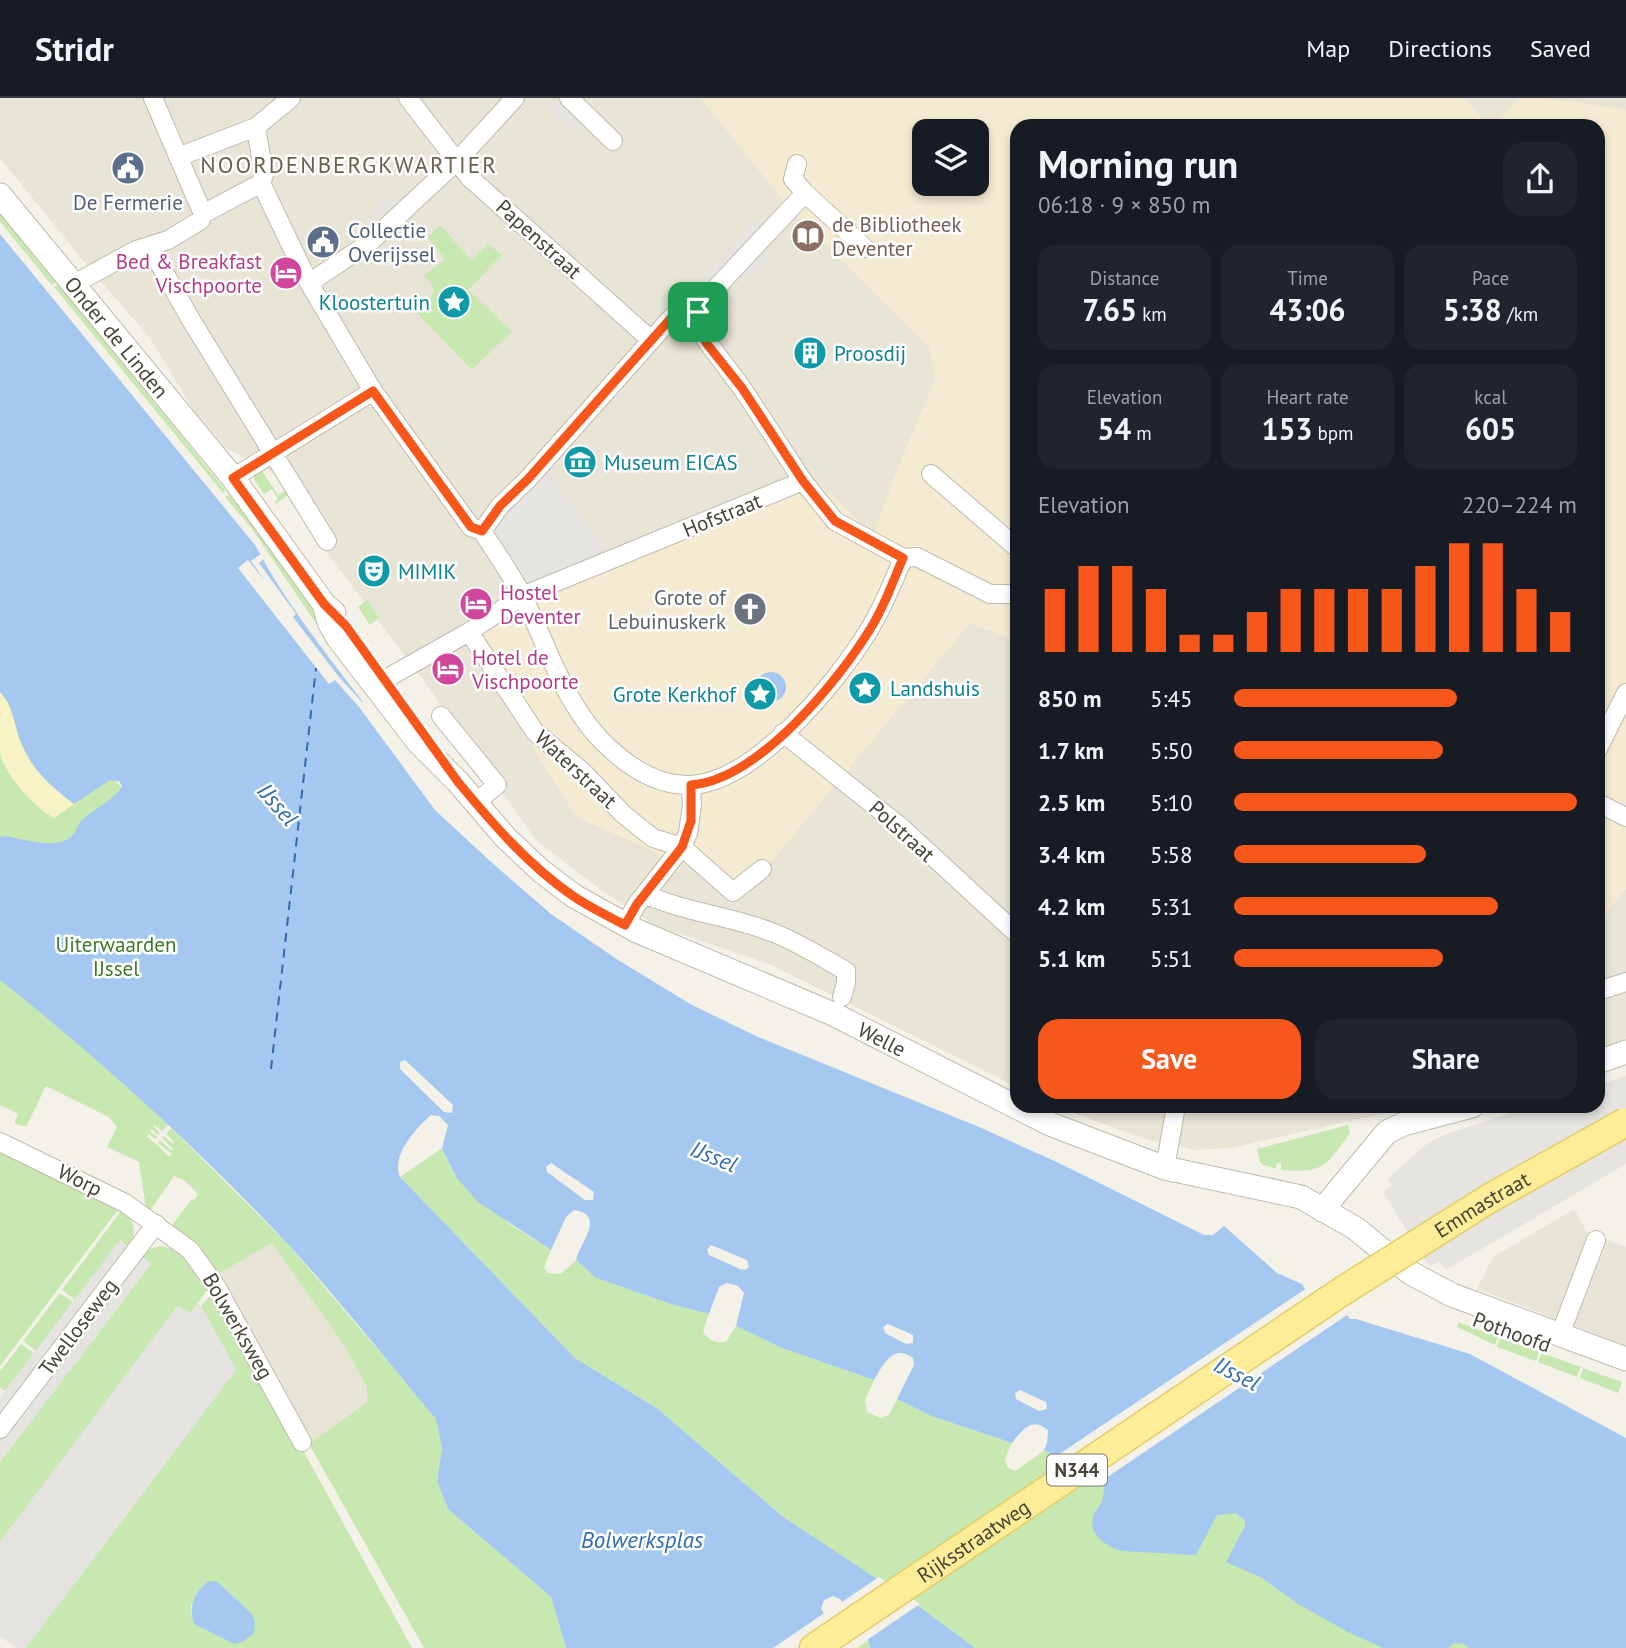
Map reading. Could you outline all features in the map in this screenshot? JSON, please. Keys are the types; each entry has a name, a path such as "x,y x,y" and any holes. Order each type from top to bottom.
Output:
{"main road":[{"name":"Emmastraat","path":"1341,1292 1490,1198 1626,1122"},
{"name":"Rijksstraatweg","path":"814,1648 1341,1292"}],"street":[{"path":"74,284 136,250 168,240 201,220 203,214 153,98"},
{"path":"178,157 256,127 291,98"},
{"name":"Papenstraat","path":"408,98 469,177 651,340"},
{"path":"309,283 369,243 456,162 514,98"},
{"path":"569,98 613,141"},
{"path":"203,214 261,183 264,175 256,127"},
{"path":"797,164 793,179 804,193 865,248"},
{"path":"261,183 309,283 373,391 471,527 482,531 523,596 564,685 598,736 645,775 668,783 691,785 716,780 742,767 783,733 822,693 862,642 883,606 903,558"},
{"path":"804,193 700,305 697,322 700,332 742,388 803,481 835,521 903,558 917,557 990,594 1010,594"},
{"name":"Onder de Linden","path":"0,195 233,478"},
{"path":"149,247 327,541"},
{"path":"482,531 500,506 528,479 672,317 698,312"},
{"path":"233,478 373,391"},
{"path":"931,474 1010,542"},
{"name":"Welle","path":"233,478 324,604 346,626 379,682 475,803 506,838 541,871 573,896 625,925 834,1014 1010,1104"},
{"name":"Hofstraat","path":"379,682 469,632 523,596 803,481"},
{"name":"Waterstraat","path":"469,632 535,732 583,772 623,814 653,838 682,847"},
{"path":"1605,734 1626,693"},
{"path":"441,716 496,785 475,803"},
{"name":"Polstraat","path":"783,733 901,827 1010,928"},
{"path":"625,925 645,894 682,847 691,821 691,785"},
{"path":"1605,806 1626,817"},
{"path":"682,847 733,892 762,869"},
{"path":"645,894 677,907 773,933 799,945 846,971 842,996"},
{"path":"1605,989 1626,982"},
{"name":"Welle","path":"1028,1113 1050,1124 1165,1168 1301,1197 1322,1210 1358,1246 1405,1277"},
{"path":"1165,1168 1175,1113"},
{"path":"1322,1210 1387,1132 1422,1113"},
{"name":"Worp","path":"0,1142 103,1192 156,1224"},
{"name":"Twelloseweg","path":"0,1429 156,1224"},
{"name":"Bolwerksweg","path":"156,1224 190,1250 205,1268 302,1442"},
{"path":"1560,1335 1596,1240"},
{"name":"Pothoofd","path":"1405,1277 1626,1359"},
{"name":"Pothoofd","path":"1405,1277 1449,1309 1626,1373"}],"shaded area":[{"path":"0,98 701,98 791,210 929,347 936,378 896,473 746,892 970,622 1010,638 1010,1084 769,964 656,926 605,893 536,840 421,677 324,549 300,487 226,448 194,411 150,338 0,158"},
{"path":"701,98 1465,98 1482,119 1010,119 1010,638 970,623 746,892 576,817 460,630 807,473 873,534 936,379 929,347 791,210"},
{"path":"1465,98 1519,98 1500,119 1482,119"},
{"path":"1519,98 1541,98 1626,110 1626,888 1605,914 1605,119 1500,119"},
{"path":"1541,98 1626,98 1626,110"},
{"path":"559,99 583,121 573,132 549,110"},
{"path":"393,195 399,204 378,218 372,209"},
{"path":"756,219 764,226 729,264 721,257"},
{"path":"760,252 768,260 752,277 744,270"},
{"path":"718,260 726,267 708,287 700,279"},
{"path":"725,291 733,298 717,315 709,308"},
{"path":"548,473 606,552 570,572 528,580 490,527"},
{"path":"1626,888 1626,1039 1605,1047 1605,914"},
{"path":"1626,1076 1626,1164 1446,1270 1439,1261 1429,1267 1383,1192 1392,1186 1388,1179 1428,1143 1443,1135 1511,1113 1605,1113 1605,1083"},
{"path":"1074,1113 1386,1113 1230,1148 1194,1150 1142,1138"},
{"path":"1574,1209 1587,1232 1626,1247 1626,1346 1477,1289 1493,1257"},
{"path":"120,1240 151,1264 0,1462 0,1398"},
{"path":"272,1243 346,1348 367,1388 367,1402 309,1444 217,1275"},
{"path":"198,1303 236,1370 26,1648 16,1648 0,1636 0,1542 178,1305 190,1314"}],"green space":[{"path":"0,213 56,282 52,285 0,222"},
{"name":"Kloostertuin","path":"440,225 471,260 488,244 502,255 468,290 512,331 472,370 416,312 434,293 433,286 424,276 445,259 428,238"},
{"path":"58,284 226,491 223,493 54,287"},
{"path":"262,471 278,495 288,489 291,493 276,504 274,502 278,499 272,489 264,494 254,480 254,476"},
{"path":"229,494 316,614 321,631 252,529 225,497"},
{"path":"367,600 379,618 370,625 358,607"},
{"name":"Uiterwaarden IJssel","path":"0,638 121,787 285,1019 160,1118 168,1125 162,1131 154,1125 160,1133 158,1135 151,1129 157,1137 155,1139 149,1134 147,1136 170,1157 172,1154 158,1143 160,1140 173,1149 162,1138 164,1136 173,1144 166,1134 171,1128 287,1243 437,1419 442,1448 437,1481 448,1509 551,1597 566,1648 424,1648 309,1444 367,1402 367,1388 346,1348 272,1243 217,1275 171,1226 198,1195 188,1183 174,1176 150,1211 146,1208 139,1162 107,1147 117,1127 109,1117 46,1086 26,1127 14,1123 18,1114 0,1105 0,980 20,996 0,962"},
{"path":"1348,1125 1350,1133 1342,1144 1329,1160 1316,1169 1281,1170 1281,1163 1277,1163 1276,1169 1261,1164 1257,1149"},
{"path":"0,1146 120,1207 0,1366"},
{"path":"442,1148 456,1177 511,1225 551,1250 544,1268 548,1273 561,1274 576,1260 596,1278 709,1314 703,1331 713,1341 726,1342 736,1326 782,1348 874,1380 865,1400 867,1412 880,1418 889,1415 897,1399 931,1416 1012,1443 1005,1459 1007,1467 1015,1471 1045,1450 1104,1480 1243,1513 1483,1648 857,1648 918,1607 782,1516 658,1409 575,1358 400,1177"},
{"path":"121,1211 129,1217 134,1227 131,1242 128,1247 120,1241 75,1300 62,1290"},
{"path":"161,1246 182,1251 210,1286 190,1314 178,1306 0,1542 0,1462 151,1264 142,1257 151,1248"},
{"path":"213,1292 412,1648 25,1648 236,1370 201,1306","holes":["218,1582 251,1613 234,1644 194,1624 191,1604"]},
{"path":"60,1293 73,1302 36,1351 23,1341"},
{"path":"1459,1322 1498,1337 1495,1345 1457,1327"},
{"path":"1500,1338 1539,1352 1536,1361 1497,1347"},
{"path":"21,1344 34,1353 5,1391 0,1387 0,1371"},
{"path":"1542,1353 1581,1367 1577,1377 1538,1362"},
{"path":"1583,1368 1622,1382 1618,1393 1580,1378"}],"sand":[{"path":"0,692 9,704 20,740 33,763 59,792 74,804 54,818 21,790 3,761 0,752"}],"water":[{"path":"0,234 255,545 292,606 363,702 359,707 435,810 551,914 618,960 692,1005 756,1036 979,1127 1059,1163 1204,1235 1213,1235 1224,1226 1277,1273 1302,1284 1306,1291 1335,1298 1350,1319 1470,1354 1626,1438 1626,1648 1469,1648 1464,1644 1454,1643 1448,1648 1383,1648 1298,1604 1262,1578 1226,1562 1245,1526 1245,1520 1235,1513 1217,1515 1196,1555 1122,1551 1111,1547 1100,1540 1092,1524 1103,1498 1104,1480 1044,1450 1048,1430 1042,1426 1028,1426 1012,1443 931,1416 897,1399 914,1365 913,1358 906,1354 894,1354 889,1358 874,1380 782,1348 736,1326 744,1293 738,1286 727,1283 719,1287 709,1314 596,1278 576,1260 589,1230 589,1217 574,1210 566,1217 551,1250 478,1202 456,1177 442,1148 448,1125 439,1116 431,1115 406,1143 399,1160 400,1177 575,1358 658,1409 782,1516 921,1608 975,1648 870,1648 869,1642 840,1599 833,1596 824,1600 821,1609 847,1648 566,1648 551,1597 448,1509 437,1481 442,1448 436,1419 343,1307 252,1206 183,1139 75,1041 0,980 0,837 48,843 64,841 71,837 83,819 122,787 119,781 110,780 74,804 66,798 45,779 27,756 9,704 0,692"},
{"path":"771,672 777,673 785,681 785,693 777,701 771,702 765,701 757,693 756,687 757,681 765,673"},
{"path":"208,1581 218,1582 251,1613 255,1622 254,1633 244,1641 234,1644 194,1624 194,1600"}],"pier":[{"path":"261,554 263,559 259,563 296,614 293,617 339,677 363,703 359,707 335,680 329,684 238,568 248,560 265,581 251,561"},
{"path":"405,1060 453,1105 452,1113 444,1112 400,1069 400,1062"},
{"path":"551,1163 594,1192 593,1200 585,1200 547,1172 546,1167"},
{"path":"711,1245 747,1260 749,1267 740,1269 709,1255 707,1250"},
{"path":"1321,1285 1330,1297 1338,1296 1350,1313 1100,1482 1052,1459 1307,1288"},
{"path":"888,1324 913,1335 913,1343 906,1344 885,1333 883,1327"},
{"path":"1020,1390 1046,1402 1047,1409 1039,1411 1016,1399 1015,1393"},
{"path":"879,1577 920,1604 864,1642 839,1604"},
{"path":"826,1612 850,1648 773,1648"}],"ferry route":[{"path":"271,1069 316,668"}],"place":[{"name":"De Fermerie","path":"128,168"},
{"name":"de Bibliotheek Deventer","path":"808,236"},
{"name":"Collectie Overijssel","path":"323,242"},
{"name":"Bed & Breakfast Vischpoorte","path":"286,273"},
{"name":"Kloostertuin","path":"454,302"},
{"name":"Proosdij","path":"810,353"},
{"name":"Museum EICAS","path":"580,462"},
{"name":"MIMIK","path":"374,571"},
{"name":"Hostel Deventer","path":"476,604"},
{"name":"Grote of Lebuinuskerk","path":"750,609"},
{"name":"Hotel de Vischpoorte","path":"448,669"},
{"name":"Landshuis","path":"865,688"},
{"name":"Grote Kerkhof","path":"760,694"}],"district":[{"name":"NOORDENBERGKWARTIER","path":"349,164"}],"route":[{"path":"698,312 697,327 707,344 742,388 803,481 835,521 903,558 870,629 846,664 807,710 742,767 716,780 691,785 691,821 682,847 637,904 625,925 573,896 541,871 506,838 475,803 346,626 324,604 233,478 373,391 471,527 482,531 500,506 528,479 672,317 698,312"}],"water label":[{"name":"IJssel","path":"278,804"},
{"name":"IJssel","path":"714,1156"},
{"name":"IJssel","path":"1237,1373"},
{"name":"Bolwerksplas","path":"642,1539"}]}
